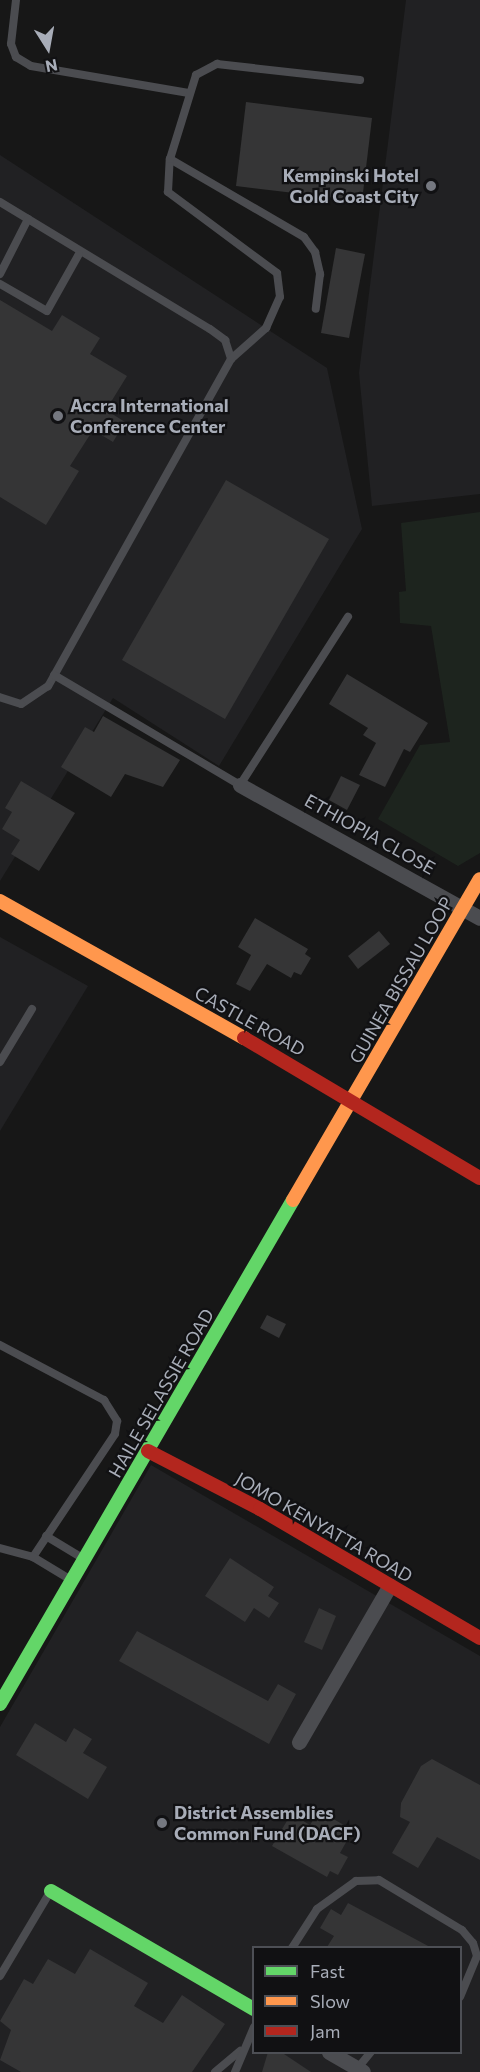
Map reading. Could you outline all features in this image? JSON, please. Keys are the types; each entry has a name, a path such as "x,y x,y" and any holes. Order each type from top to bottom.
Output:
{"street":[{"name":"ETHIOPIA CLOSE","path":"240,785 480,918"},
{"name":"GUINEA BISSAU LOOP","path":"352,1099 480,879"},
{"name":"CASTLE ROAD","path":"0,901 352,1099 480,1178"},
{"name":"HAILE SELASSIE ROAD","path":"0,1704 352,1099"},
{"name":"JOMO KENYATTA ROAD","path":"148,1451 390,1585 480,1638"},
{"path":"300,1742 390,1585"},
{"path":"51,1891 252,2008"},
{"path":"332,2054 360,2070"}],"lane":[{"path":"16,0 11,44 16,57 31,66 189,93"},
{"path":"0,697 31,701 54,675 231,360 266,328 279,297 277,273 177,204 168,192 170,159 196,75 217,64 360,80"},
{"path":"170,159 304,237 315,252 320,274 316,309"},
{"path":"0,201 79,254 210,329 225,340 231,360"},
{"path":"0,274 28,219"},
{"path":"0,284 47,311 79,254"},
{"path":"54,675 240,785 348,618"},
{"path":"0,1062 32,1009"},
{"path":"0,1345 104,1400 117,1421 115,1434 33,1557"},
{"path":"46,1536 84,1559"},
{"path":"0,1548 33,1557 72,1581"},
{"path":"293,1946 317,1909 356,1881 379,1880 462,1930 473,1943 477,1956 462,1992"},
{"path":"0,1976 51,1891"},
{"path":"235,2072 240,2051 252,2030"},
{"path":"215,2072 240,2051"},
{"path":"360,2070 370,2054"}],"shaded area":[{"name":"Kempinski Hotel Gold Coast City","path":"406,0 480,0 480,494 372,506 359,373"},
{"path":"0,155 327,368 362,529 219,766 113,698 0,881"},
{"path":"480,512 480,853 458,866 378,819 420,745 450,742 431,626 400,623 399,592 406,591 401,523"},
{"path":"0,937 88,986 0,1131"},
{"path":"151,1465 480,1656 480,2072 0,2072 0,1727"}],"building":[{"path":"246,102 372,118 362,201 236,186"},
{"path":"336,248 365,254 349,338 321,333"},
{"name":"Accra International Conference Center","path":"0,300 52,331 62,315 100,338 90,354 127,376 106,410 125,422 113,442 93,430 70,466 79,471 46,525 0,497"},
{"path":"226,480 329,539 225,719 122,660"},
{"path":"347,674 428,723 410,752 404,749 385,787 359,775 376,743 363,735 368,728 329,704"},
{"path":"103,716 180,760 163,787 125,774 111,797 61,767 85,727 94,732"},
{"path":"341,776 360,785 347,810 329,800"},
{"path":"21,781 75,813 39,871 11,854 20,840 2,829 12,812 5,808"},
{"path":"255,918 308,949 305,954 311,958 301,975 294,972 291,978 267,964 250,991 236,984 251,955 238,947"},
{"path":"379,931 390,944 358,969 348,956"},
{"path":"267,1315 286,1324 279,1338 260,1328"},
{"path":"230,1558 274,1587 268,1596 279,1603 269,1618 254,1608 245,1622 205,1596"},
{"path":"319,1608 336,1616 322,1650 304,1642"},
{"path":"137,1631 268,1701 278,1684 296,1694 269,1744 119,1661"},
{"path":"35,1723 66,1742 74,1728 92,1739 83,1753 107,1767 88,1799 16,1755"},
{"path":"432,1759 480,1785 480,1860 437,1837 418,1868 392,1853 410,1822 400,1817 401,1803 421,1766"},
{"path":"319,1811 353,1830 340,1853 348,1857 338,1875 330,1871 327,1877 272,1846 291,1814 310,1825"},
{"path":"348,1903 428,1946 328,1946 334,1936 320,1928 331,1909 341,1915"},
{"path":"90,1949 148,1983 134,2006 163,2023 182,1995 225,2024 192,2072 21,2072 0,2060 11,2030 0,2021 24,1979 33,1984 48,1959 75,1974"},
{"path":"267,2054 284,2054 311,2072 262,2072"}],"traffic: fast":[{"path":"0,1704 293,1200"},
{"path":"51,1891 252,2008"}],"traffic: slow":[{"path":"293,1200 480,879"},
{"path":"0,901 244,1038"}],"traffic: jam":[{"path":"244,1038 480,1178"},
{"path":"148,1451 260,1509 480,1638"}],"place":[{"name":"Kempinski Hotel Gold Coast City","path":"431,186"},
{"name":"Accra International Conference Center","path":"58,416"},
{"name":"District Assemblies Common Fund (DACF)","path":"162,1823"}]}
